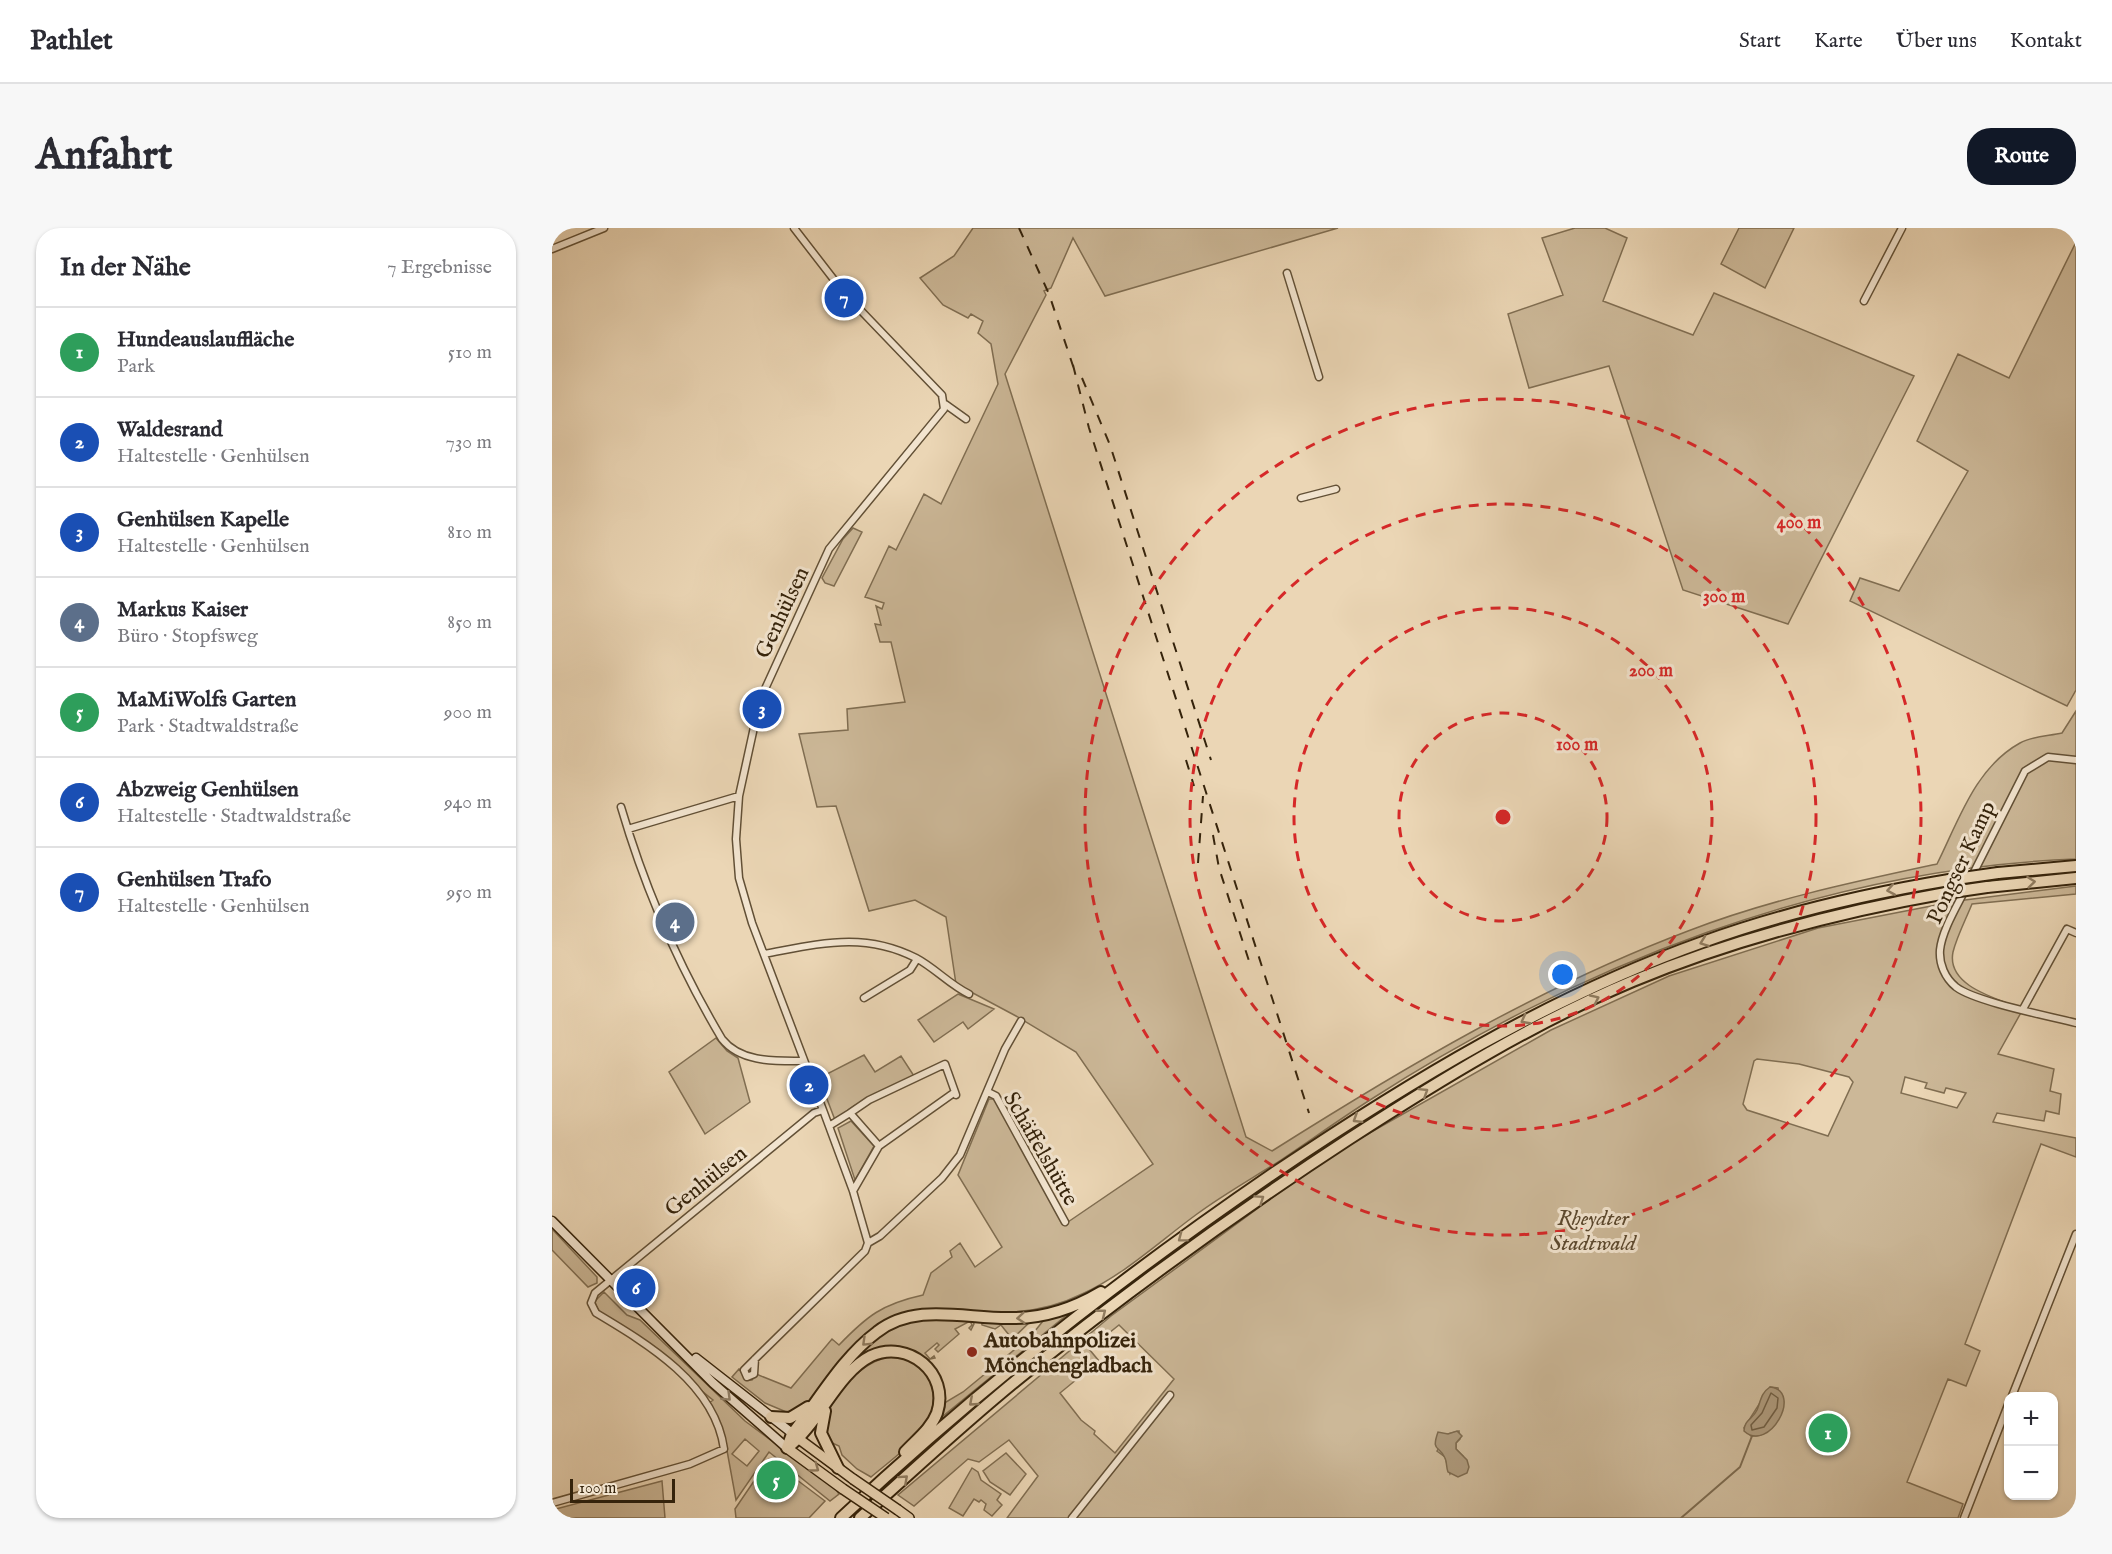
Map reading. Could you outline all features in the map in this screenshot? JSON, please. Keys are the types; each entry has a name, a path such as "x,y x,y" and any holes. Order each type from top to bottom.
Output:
{"highway":[{"path":"841,1518 879,1482 1048,1338 1215,1214 1366,1113 1464,1054 1576,994 1691,946 1760,922 1879,892 1998,873 2076,866"},
{"path":"860,1518 1020,1378 1170,1262 1317,1160 1497,1048 1632,982 1728,945 1850,911 1987,887 2076,879"},
{"path":"771,1418 784,1419 798,1415 825,1390 867,1340 896,1321 934,1314 1014,1318 1052,1313 1086,1300 1150,1262"},
{"path":"787,1448 865,1359 894,1351 908,1354 923,1362 933,1374 938,1386 939,1404 935,1418 879,1482"},
{"path":"838,1468 824,1443 821,1425 825,1411 846,1378"},
{"path":"796,1436 825,1390"}],"main road":[{"path":"552,1221 735,1404 787,1448 886,1518"},
{"path":"672,1339 771,1418 909,1518"}],"street":[{"path":"794,228 845,294 942,395 945,404 966,419"},
{"path":"1864,301 1902,228"},
{"path":"552,249 601,229"},
{"path":"1287,273 1319,377"},
{"name":"Genhülsen","path":"868,1244 853,1191 752,923 740,878 736,838 739,796 758,709 765,689 830,549 944,409 945,404"},
{"path":"1301,498 1336,489"},
{"name":"Pongser Kamp","path":"2076,760 2048,757 2025,771 1959,901 1941,945 1942,967 1956,987 1978,997 2076,1023"},
{"path":"628,829 739,796"},
{"path":"621,807 641,872 669,942 722,1039 734,1051 757,1059 803,1061"},
{"path":"2023,1009 2067,929 2076,933"},
{"path":"764,954 838,940 884,946 917,959 969,994"},
{"path":"864,998 910,970 917,959"},
{"name":"Schäffelshütte","path":"868,1244 880,1236 956,1161 1005,1049 1021,1021"},
{"path":"829,1126 869,1100 945,1064 955,1094 879,1146 853,1191"},
{"name":"Schäffelshütte","path":"988,1092 996,1096 1065,1222"},
{"name":"Genhülsen","path":"552,1503 681,1467 720,1454 724,1449 714,1416 685,1377 653,1349 594,1311 591,1303 595,1293 814,1113 823,1110"},
{"path":"850,1113 879,1146"},
{"path":"2014,1392 2076,1234"},
{"path":"755,1359 865,1251 868,1244"},
{"path":"1072,1518 1170,1395"},
{"path":"1964,1518 2004,1415"}],"green space":[{"path":"973,228 1338,228 1105,296 1073,238 1051,288 1044,291 1046,295 1005,374 1246,1137 1272,1151 1372,1089 1474,1030 1579,977 1688,931 1780,901 1937,864 1970,796 1991,766 2020,743 2062,733 2076,711 2076,859 1982,867 1889,882 1797,904 1707,932 1619,967 1534,1006 1451,1051 1370,1100 1207,1207 1127,1267 1082,1294 1048,1307 1030,1310 991,1312 935,1309 901,1314 883,1322 865,1335 805,1406 791,1414 765,1403 732,1377 739,1369 747,1380 752,1380 756,1374 791,1388 832,1339 839,1345 876,1312 923,1295 931,1273 952,1257 950,1251 960,1243 975,1267 1002,1247 958,1175 989,1099 996,1099 1065,1224 1153,1164 1076,1052 956,984 946,917 915,900 869,911 836,806 817,807 799,734 848,730 847,709 905,702 891,642 880,642 875,624 881,625 876,606 882,609 884,603 865,597 889,546 896,550 924,494 941,504 998,384 991,344 978,333 983,321 971,314 968,318 943,305 920,278 954,256"},
{"path":"1575,228 1605,228 1627,238 1603,301 1693,335 1714,293 1914,376 1788,624 1683,590 1609,366 1529,388 1508,314 1563,295 1542,238"},
{"path":"1739,228 1794,228 1765,288 1721,264"},
{"path":"2076,242 2076,690 2067,706 1850,601 1860,578 1899,591 1968,471 1917,441 1958,354 2009,378"},
{"path":"853,528 862,532 834,586 825,583 822,578 843,539"},
{"name":"Rheydter Stadtwald","path":"2076,886 2076,894 1972,904 1953,952 1953,964 1966,983 1988,996 2023,1009 1998,1054 2054,1069 2050,1091 2061,1094 2059,1114 2046,1111 2044,1121 1997,1113 1993,1122 2076,1138 2076,1157 2041,1144 1965,1344 1980,1351 1966,1386 1948,1379 1907,1482 1963,1504 1958,1518 1007,1518 1038,1476 1009,1440 979,1462 968,1459 914,1506 898,1495 1111,1316 1329,1156 1551,1030 1669,976 1818,928 1957,901","holes":["1757,1059 1799,1064 1849,1077 1853,1082 1828,1136 1747,1110 1743,1104 1754,1061","1905,1077 1927,1083 1925,1088 1944,1093 1946,1088 1966,1093 1957,1108 1901,1093","1119,1325 1174,1379 1115,1453 1094,1434 1095,1431 1081,1420 1060,1393 1099,1361 1089,1349","1770,1387 1778,1388 1782,1410 1767,1432 1751,1436 1744,1428","1459,1431 1460,1439 1456,1443 1456,1449 1463,1456 1450,1474 1445,1457 1437,1451 1448,1434"]},
{"path":"958,994 994,1009 968,1029 963,1022 934,1042 918,1020"},
{"path":"716,1038 727,1051 738,1058 750,1102 705,1134 669,1072"},
{"path":"864,1055 875,1072 901,1056 914,1076 854,1106 835,1120 819,1078"},
{"path":"851,1121 874,1146 855,1180 838,1128"},
{"path":"552,1229 597,1277 597,1283 588,1287 552,1250"},
{"path":"604,1292 627,1315 640,1320 745,1421 835,1488 839,1494 830,1501 769,1452 736,1500 724,1434 709,1403 713,1400 643,1340 599,1311 595,1301","holes":["745,1439 759,1451 747,1466 732,1454"]},
{"path":"1079,1305 937,1421 946,1402 963,1392 1031,1336 1047,1316"},
{"path":"915,1318 973,1321 974,1324 971,1330 970,1321 955,1329 959,1334 938,1352 935,1349 939,1345 937,1343 925,1353 930,1359 934,1356 935,1358 926,1360 892,1348 837,1379 880,1332"},
{"path":"1033,1319 1005,1346 1003,1340 1009,1335 1001,1325 995,1329 982,1325 981,1320"},
{"path":"893,1356 904,1358 924,1370 930,1380 933,1396 932,1410 917,1436 871,1477 857,1469 842,1455 839,1446 830,1442 823,1425 833,1402 849,1381 869,1365"},
{"path":"1006,1453 1026,1474 1010,1495 990,1482 983,1471"},
{"path":"769,1459 825,1501 809,1518 736,1518 735,1509"},
{"path":"972,1468 978,1472 981,1480 1001,1494 997,1500 1002,1505 992,1516 984,1510 986,1504 981,1500 979,1502 974,1499 963,1516 949,1508"},
{"path":"662,1481 665,1518 552,1518 552,1510"}],"water":[{"path":"1770,1387 1780,1391 1784,1399 1783,1409 1772,1428 1763,1434 1754,1436 1744,1431 1744,1427 1755,1413 1763,1394"},
{"path":"1457,1431 1462,1436 1456,1443 1456,1449 1467,1460 1469,1467 1467,1473 1458,1477 1448,1472 1445,1458 1435,1443 1438,1432 1448,1434"}],"waterway":[{"path":"1681,1518 1740,1467 1752,1436"}],"railway":[{"path":"1019,228 1049,294 1075,372"},
{"path":"1073,365 1089,428 1309,1113"},
{"path":"1082,378 1110,445 1211,760"},
{"path":"1186,760 1194,786"},
{"path":"1198,863 1203,796"},
{"path":"1213,835 1219,868 1249,961"}],"place":[{"name":"Genhülsen Trafo","path":"844,298"},
{"name":"Genhülsen Kapelle","path":"762,709"},
{"name":"Markus Kaiser","path":"675,922"},
{"name":"Waldesrand","path":"809,1085"},
{"name":"Abzweig Genhülsen","path":"636,1288"},
{"name":"Autobahnpolizei Mönchengladbach","path":"972,1352"},
{"name":"Hundeauslauffläche","path":"1828,1433"},
{"name":"MaMiWolfs Garten","path":"776,1480"}]}
